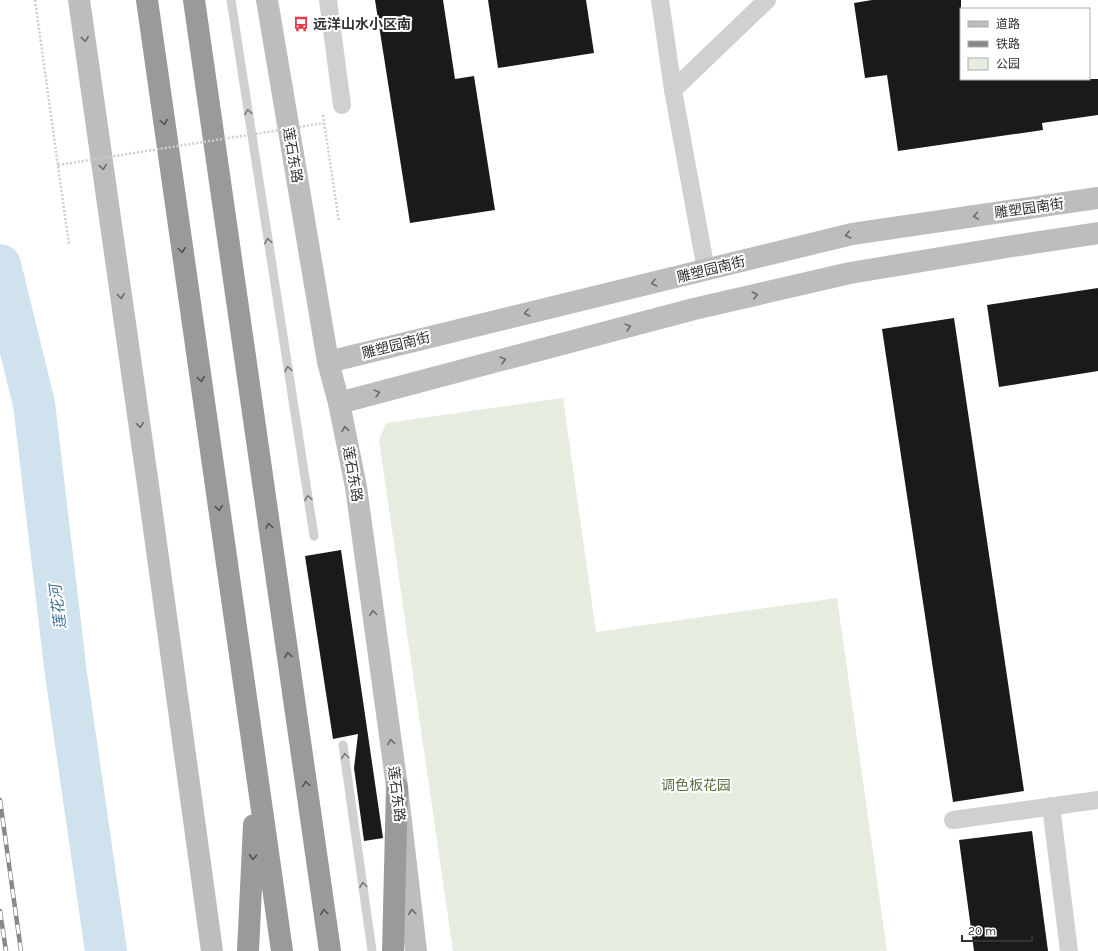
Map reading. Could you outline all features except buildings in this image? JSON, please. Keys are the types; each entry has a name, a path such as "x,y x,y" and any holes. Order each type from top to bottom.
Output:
{"highway":[{"path":"141,0 160,89"},
{"path":"147,0 282,951"},
{"path":"194,0 330,951"},
{"path":"248,951 257,776"},
{"path":"393,951 397,787"}],"street":[{"path":"79,0 148,484 212,951"},
{"name":"莲石东路","path":"267,0 328,362 339,403 356,487 397,787 416,951"},
{"path":"328,0 342,105"},
{"path":"660,0 673,90 706,270"},
{"path":"673,90 767,0"},
{"name":"雕塑园南街","path":"328,362 852,234 1098,198"},
{"path":"339,403 694,309 850,273 1098,233"},
{"path":"953,820 1098,800"},
{"path":"1051,806 1069,951"}],"lane":[{"path":"231,0 314,536"},
{"path":"343,745 372,951"}],"path":[{"path":"35,0 69,245"},
{"path":"58,164 324,123"}],"green space":[{"name":"调色板花园","path":"563,398 596,632 837,598 887,951 453,951 379,440 386,423"}],"waterway":[{"name":"莲花河","path":"0,265 34,404 66,674 106,951"}],"railway":[{"path":"0,800 21,951"},
{"path":"0,911 6,951"}],"place":[{"name":"远洋山水小区南","path":"301,24"}]}
